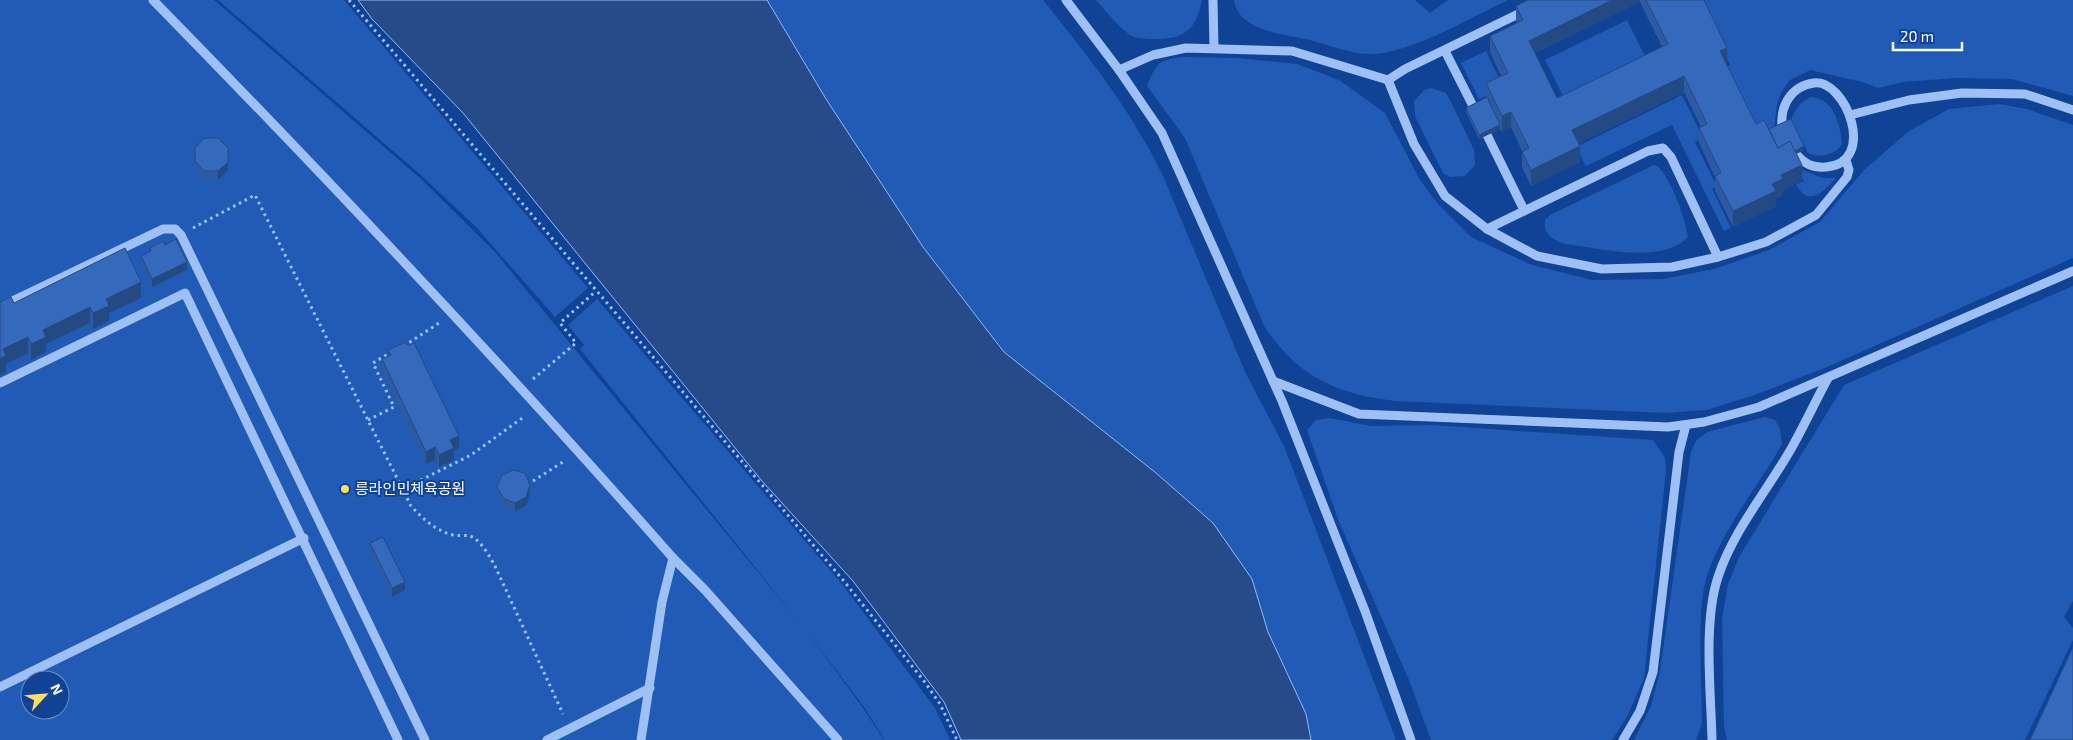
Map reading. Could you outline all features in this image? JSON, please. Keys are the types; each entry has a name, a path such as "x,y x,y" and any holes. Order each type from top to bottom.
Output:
{"street":[{"path":"153,0 284,134 579,451 838,740"},
{"path":"1066,0 1119,70 1162,133 1273,381 1365,611 1411,740"},
{"path":"1213,0 1214,48"},
{"path":"1119,70 1153,55 1186,48 1214,48 1292,51 1388,80 1548,0"},
{"path":"1445,50 1474,108"},
{"path":"1388,80 1414,144 1446,196 1487,229 1537,256 1602,269 1672,267 1718,257 1766,242 1816,215 1846,177 1848,170 1846,160"},
{"path":"1782,127 1781,113 1786,102 1793,93 1815,83 1825,84 1835,92 1850,115 1854,145 1851,154 1846,160 1828,167 1816,167 1804,164 1796,154"},
{"path":"1850,115 1909,100 1962,93 2025,94 2073,110"},
{"path":"1487,135 1524,210"},
{"path":"1487,229 1648,151 1662,148 1671,157 1718,257"},
{"path":"0,307 163,229 175,230 181,235 425,740"},
{"path":"1273,381 1359,414 1668,427 1686,425 1759,407 2073,271"},
{"path":"0,383 185,293 304,538 398,740"},
{"path":"1712,740 1710,639 1712,605 1718,578 1728,554 1791,449 1828,378"},
{"path":"1623,740 1640,711 1653,672 1679,452 1686,425"},
{"path":"0,687 304,538"},
{"path":"642,740 662,602 673,558"},
{"path":"547,740 650,688"}],"path":[{"path":"350,0 843,580 910,662 940,704 957,740"},
{"path":"181,235 255,196 411,506 422,518 438,529 454,535 470,536 483,547 495,566 570,728"},
{"path":"520,389 576,343 560,323 596,291"},
{"path":"368,420 394,407 373,363 426,332 451,313"},
{"path":"402,489 471,455 537,406"},
{"path":"533,481 579,451"}],"shaded area":[{"name":"릉라인민체육공원","path":"0,0 214,0 421,179 495,252 803,627 580,349 584,345 568,325 597,299 842,584 935,708 950,740 885,740 864,707 805,629 884,740 0,740"},
{"path":"218,0 344,0 588,288 555,317 477,228 422,176"},
{"path":"358,0 767,0 826,99 923,247 1004,352 1156,473 1213,523 1252,579 1268,632 1306,714 1311,740 961,740 944,702 853,581 762,481 463,113 372,19"},
{"path":"767,0 1043,0 1093,63 1138,129 1163,176 1246,374 1284,446 1396,740 1311,740 1306,714 1268,632 1252,579 1213,523 1156,473 1004,352 923,247 826,99"},
{"path":"1096,0 1202,0 1196,19 1188,31 1165,39 1143,39 1132,36 1123,29"},
{"path":"1234,0 1415,0 1430,13 1448,0 1508,0 1420,42 1389,52 1368,54 1264,30 1244,19 1237,11"},
{"path":"1699,0 2073,0 2073,96 2012,79 1956,78 1903,82 1878,88 1866,83 1810,70 1790,80 1782,91 1777,104 1774,130 1757,138 1723,68 1730,65"},
{"path":"1627,20 1649,64 1567,104 1545,60"},
{"path":"1486,51 1503,87 1479,99 1461,63"},
{"path":"1184,57 1236,58 1297,64 1339,80 1385,113 1420,180 1438,204 1471,237 1532,265 1592,280 1663,279 1714,269 1769,250 1820,222 1864,170 1909,131 1949,109 1999,104 2027,109 2073,125 2073,258 1827,367 1752,396 1706,410 1666,413 1395,401 1354,394 1320,380 1305,370 1277,344 1264,326 1185,138 1147,86 1156,67 1169,59"},
{"path":"1432,88 1446,93 1474,150 1475,165 1465,176 1450,177 1443,173 1415,116 1414,101 1424,90"},
{"path":"1682,95 1703,138 1695,142 1717,187 1712,189 1731,228 1724,231 1672,125 1586,166 1576,147"},
{"path":"1811,97 1825,102 1830,107 1840,128 1842,144 1835,151 1827,155 1817,156 1808,153 1791,120 1798,106"},
{"path":"1654,165 1665,175 1671,185 1687,230 1688,237 1677,246 1647,253 1612,251 1565,244 1553,239 1546,230 1545,220 1550,215"},
{"path":"1798,168 1822,178 1836,178 1827,188 1811,197 1801,191 1796,184 1804,181"},
{"path":"2073,286 2073,601 2064,617 2073,628 2073,640 2025,740 1727,740 1724,727 1722,618 1728,584 1739,557 1844,385"},
{"path":"1765,417 1775,420 1780,429 1782,444 1727,533 1709,570 1704,588 1700,637 1702,723 1696,740 1634,740 1651,706 1660,671 1691,452 1696,441 1707,432"},
{"path":"1330,418 1371,426 1432,425 1653,440 1665,458 1666,470 1644,678 1627,717 1612,740 1431,740 1409,680 1339,522 1307,430 1316,420"}],"building":[{"path":"1528,0 1612,0 1529,41 1557,98 1668,44 1646,0 1704,0 1727,48 1720,51 1756,124 1764,120 1778,148 1790,141 1802,165 1781,175 1783,179 1772,184 1776,191 1733,211 1715,176 1721,173 1699,128 1707,124 1684,76 1572,130 1580,146 1531,170 1522,152 1529,148 1511,112 1502,116 1486,83 1508,73 1490,36 1523,20 1516,6"},
{"path":"1487,97 1500,125 1479,135 1466,108"},
{"path":"1791,119 1804,146 1795,151 1790,141 1778,148 1769,129"},
{"path":"204,138 218,138 228,148 228,162 218,171 204,171 195,161 195,148"},
{"path":"176,239 187,262 152,279 141,256 151,251 150,248 163,241 165,245"},
{"path":"125,248 141,282 106,299 109,306 93,313 90,307 43,330 46,337 31,344 28,337 3,349 6,356 0,359 0,302 11,297 14,303"},
{"path":"406,342 408,346 414,343 459,436 450,440 454,448 439,455 435,447 426,452 382,359 391,355 388,350"},
{"path":"513,470 525,473 530,485 526,497 515,503 503,498 497,487 502,475"},
{"path":"383,537 405,582 392,588 370,543"},
{"path":"2073,647 2073,740 2030,740"}],"place":[{"name":"릉라인민체육공원","path":"345,489"}]}
